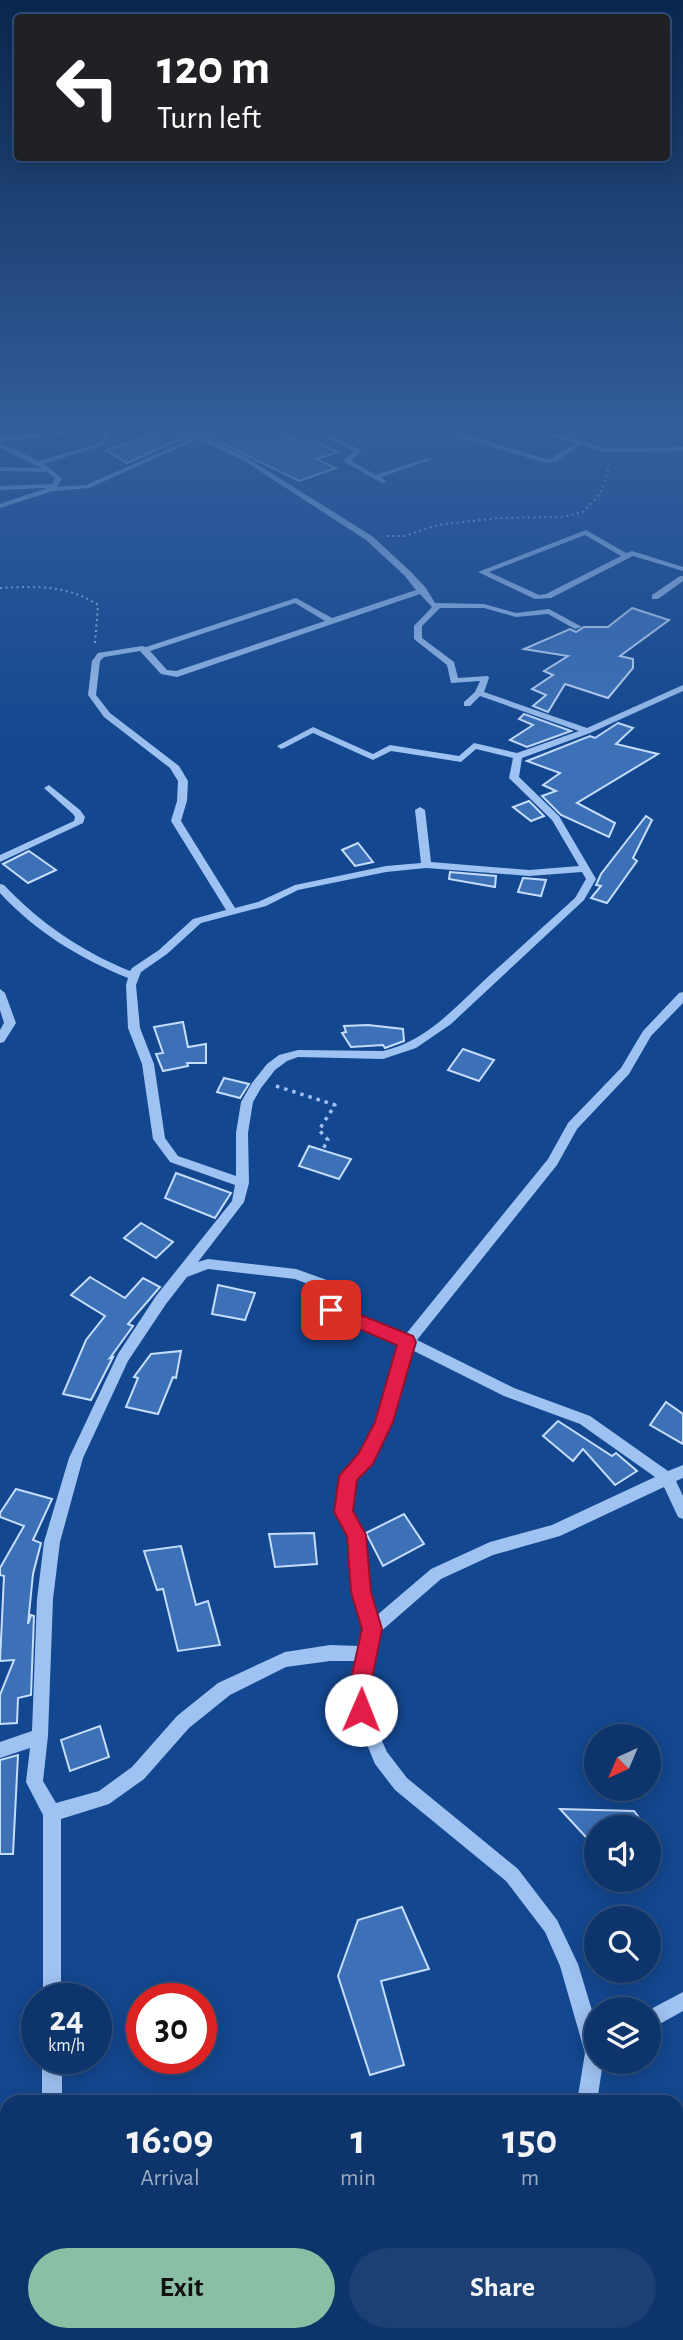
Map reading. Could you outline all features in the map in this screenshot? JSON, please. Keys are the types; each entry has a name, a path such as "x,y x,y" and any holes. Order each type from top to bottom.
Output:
{"street":[{"path":"366,535 437,606"},
{"path":"578,535 482,572 538,597 548,596 626,556 638,554 683,569"},
{"path":"591,535 626,556"},
{"path":"655,597 683,578"},
{"path":"233,913 176,821 182,801 183,781 174,766 107,715 92,695 96,661 100,655 136,647 146,650 164,672 177,674 423,590"},
{"path":"146,650 296,600 331,621"},
{"path":"467,704 479,693 485,678 454,681 451,664 418,639 418,626 437,606 484,606 516,615 549,611 578,626"},
{"path":"281,747 313,730 373,757 390,748 461,759 474,746 518,756 587,731 683,688"},
{"path":"479,693 587,731"},
{"path":"52,1983 52,1813 34,1782 40,1736 46,1587 52,1542 76,1458 123,1358 183,1273 238,1202 243,1183 240,1129 247,1100 273,1065 301,1051 370,1058 400,1051 438,1030 579,900 591,879 556,818 514,778 518,756"},
{"path":"0,859 78,823 80,817 77,813 49,788"},
{"path":"420,810 426,865"},
{"path":"243,1183 174,1160 164,1149 159,1139 148,1064 134,1028 133,976 136,970 163,952 197,921 233,913 295,888 386,869 426,865 529,873 584,869"},
{"path":"0,887 25,916 45,930 105,966 133,976"},
{"path":"0,993 10,1023 0,1039"},
{"path":"584,2013 569,1964 551,1926 531,1896 512,1875 401,1784 381,1758 361,1710 360,1684 372,1629 361,1592 356,1535 343,1512 348,1476 366,1458 384,1422 407,1342 553,1162 572,1126 625,1071 647,1034 683,996"},
{"path":"183,1273 208,1264 286,1273 333,1288 331,1310 407,1342 509,1392 585,1420 667,1478 683,1512"},
{"path":"372,1629 436,1574 489,1549 555,1531 683,1471"},
{"path":"52,1813 103,1797 138,1773 183,1722 224,1689 285,1660 330,1653 366,1654"},
{"path":"0,1749 40,1736"},
{"path":"661,2014 683,2001"},
{"path":"52,2074 52,2095"},
{"path":"588,2095 592,2074"}],"path":[{"path":"369,537 406,535"},
{"path":"0,588 71,590 89,597 97,605 95,645 100,655"},
{"path":"261,1081 335,1105 319,1130 328,1140 323,1149"}],"building":[{"path":"632,608 669,620 620,656 633,659 633,668 608,698 565,684 548,712 533,706 546,695 532,689 553,675 544,671 568,656 524,649 570,629 576,632 584,627 608,627"},
{"path":"524,714 571,731 527,747 510,740 533,725 519,719"},
{"path":"618,723 633,728 616,744 658,754 577,803 615,823 609,837 561,815 542,796 556,791 543,785 560,773 527,761 590,736 595,738"},
{"path":"529,801 544,816 531,821 513,807"},
{"path":"646,816 652,820 633,858 637,861 607,903 591,898 601,886 596,885 601,874"},
{"path":"358,843 373,862 355,866 342,850"},
{"path":"29,851 56,870 28,883 3,864"},
{"path":"450,872 496,876 495,887 449,879"},
{"path":"523,878 546,880 541,896 518,892"},
{"path":"183,1022 188,1047 206,1044 206,1063 187,1063 188,1066 163,1071 156,1054 163,1053 154,1027"},
{"path":"368,1025 403,1029 404,1041 385,1048 383,1045 351,1047 342,1033 346,1032 344,1026"},
{"path":"463,1049 494,1060 479,1081 448,1070"},
{"path":"224,1078 249,1084 240,1098 217,1092"},
{"path":"309,1146 351,1159 339,1179 299,1166"},
{"path":"176,1173 231,1193 215,1218 165,1198"},
{"path":"141,1223 173,1242 156,1258 124,1238"},
{"path":"90,1277 125,1298 143,1278 160,1287 128,1324 133,1326 110,1358 113,1357 91,1400 63,1394 86,1340 105,1316 71,1295"},
{"path":"218,1285 255,1293 245,1320 212,1314"},
{"path":"181,1351 176,1378 173,1377 158,1414 126,1407 138,1378 134,1377 151,1354"},
{"path":"666,1402 683,1414 683,1444 650,1425"},
{"path":"558,1421 612,1456 616,1453 637,1471 615,1485 583,1449 573,1461 543,1436"},
{"path":"16,1489 52,1499 33,1540 41,1543 33,1574 28,1624 31,1615 34,1616 31,1695 18,1698 17,1723 0,1724 0,1695 14,1660 0,1661 4,1576 0,1575 0,1568 24,1526 0,1517 0,1513"},
{"path":"404,1514 424,1544 383,1566 366,1533"},
{"path":"314,1533 317,1564 275,1567 269,1534"},
{"path":"181,1546 196,1605 208,1601 220,1645 178,1651 163,1589 157,1590 144,1551"},
{"path":"100,1726 109,1757 70,1771 61,1740"},
{"path":"18,1755 13,1854 0,1854 0,1760"},
{"path":"560,1809 634,1811 637,1815 584,1815 584,1835"},
{"path":"402,1907 429,1969 381,1981 404,2065 370,2075 338,1976 358,1920"}],"route":[{"path":"331,1310 387,1331 407,1342 384,1422 366,1458 348,1476 343,1512 356,1535 361,1592 372,1629 360,1684 361,1710"}]}
